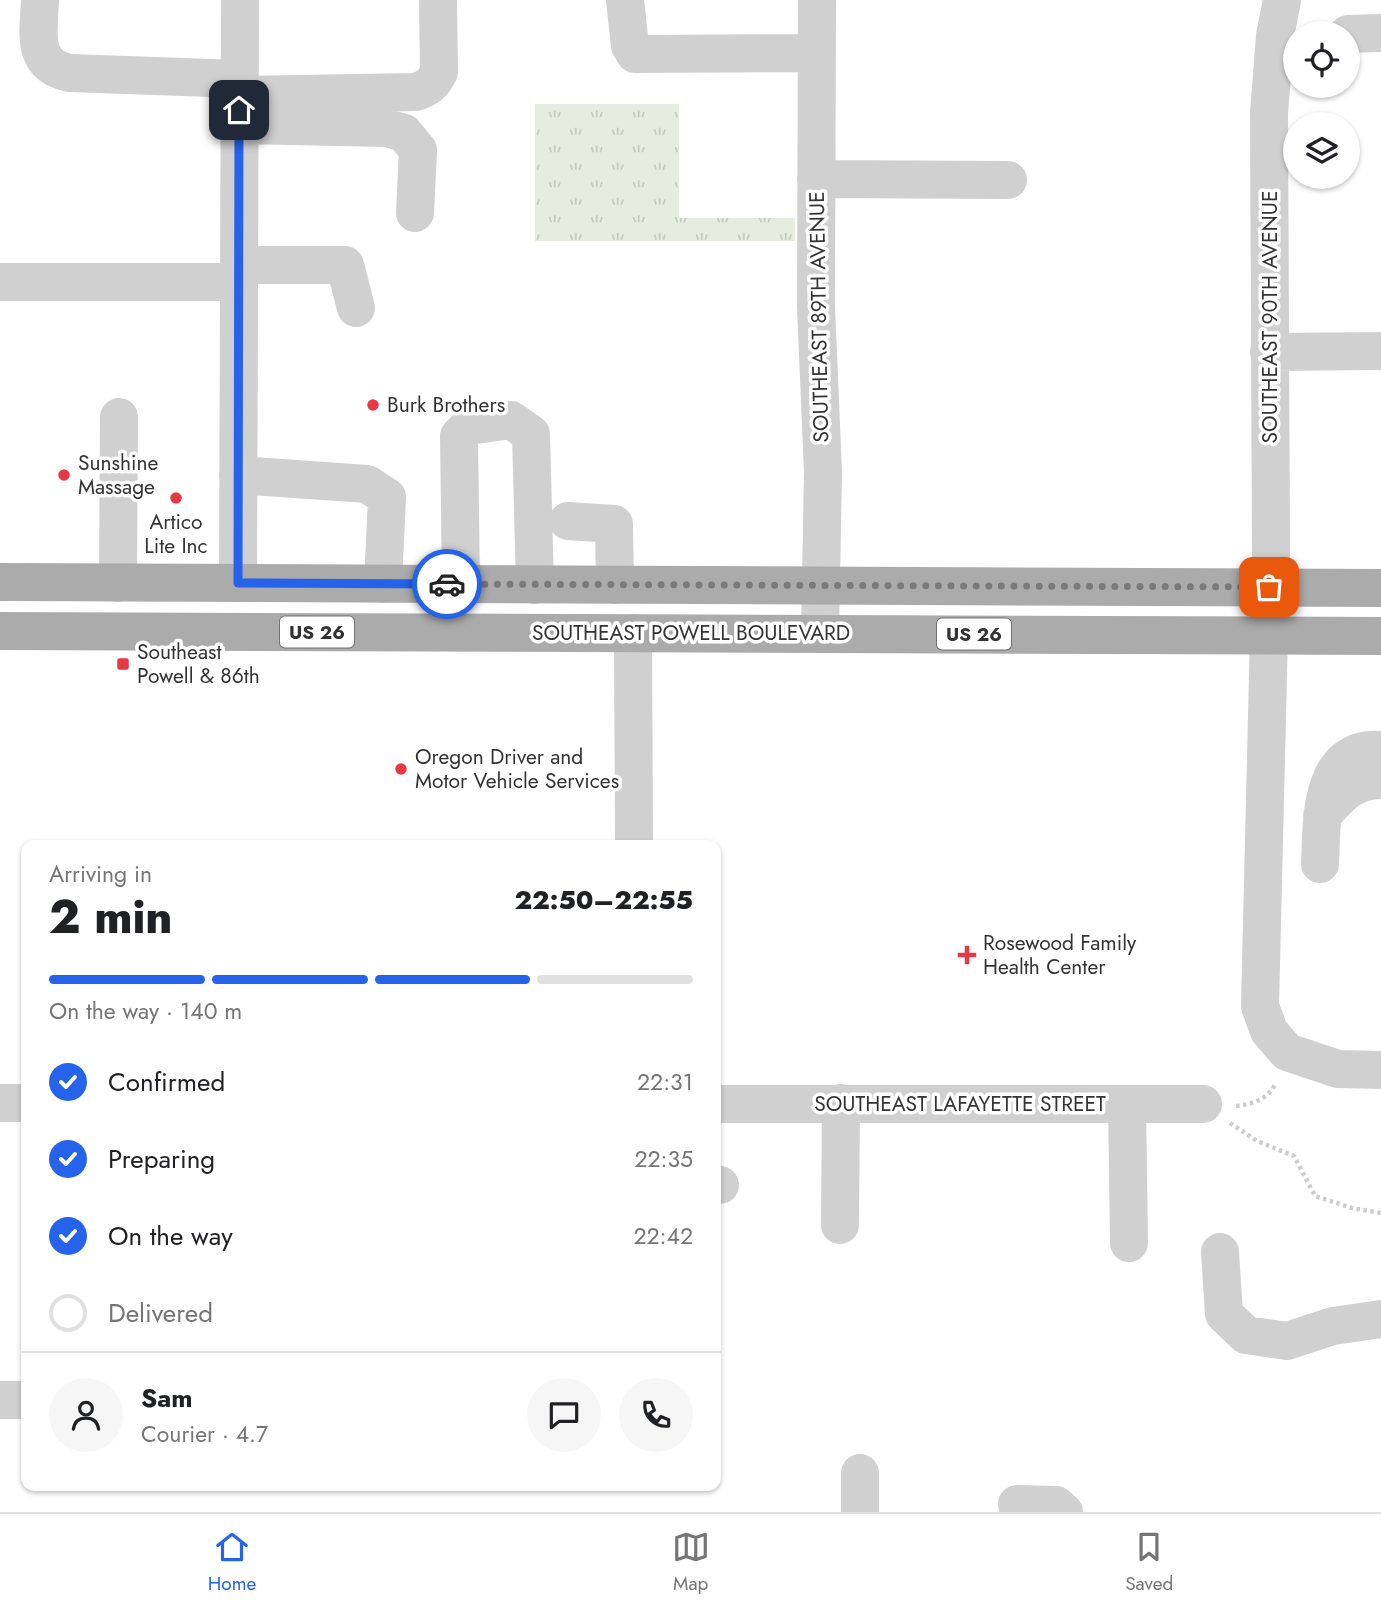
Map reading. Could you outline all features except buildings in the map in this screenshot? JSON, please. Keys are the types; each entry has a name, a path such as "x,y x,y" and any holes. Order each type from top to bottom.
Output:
{"main road":[{"path":"0,582 1381,588"},
{"name":"SOUTHEAST POWELL BOULEVARD","path":"0,631 1381,636"}],"street":[{"path":"40,0 39,43 43,59 55,70 239,99 404,132 418,150 415,213"},
{"path":"238,583 240,0"},
{"path":"239,99 415,92 425,89 434,82 439,72 438,0"},
{"path":"625,0 629,46 635,54 817,53"},
{"name":"SOUTHEAST 89TH AVENUE","path":"817,0 816,307 823,471 820,634"},
{"name":"SOUTHEAST 90TH AVENUE","path":"1283,30 1269,113 1269,587 1260,1006 1269,1031 1287,1052"},
{"path":"1360,34 1381,33"},
{"path":"816,179 1009,180"},
{"path":"0,282 239,274 345,265 356,307"},
{"path":"1269,352 1381,351"},
{"path":"118,583 119,417"},
{"path":"461,584 459,436 469,426 511,420 531,434 535,585"},
{"path":"238,475 367,484 387,497 383,584"},
{"path":"568,521 614,524 615,585"},
{"path":"633,633 634,840"},
{"path":"1320,864 1322,816 1328,783 1338,767 1357,752 1381,750"},
{"path":"1322,816 1339,796 1355,785 1381,780"},
{"path":"1287,1052 1338,1069 1381,1070"},
{"path":"0,1103 21,1103"},
{"path":"840,1226 841,1103"},
{"name":"SOUTHEAST LAFAYETTE STREET","path":"721,1104 1203,1104"},
{"path":"1128,1104 1129,1243"},
{"path":"1220,1252 1224,1314 1246,1335 1287,1341 1333,1326 1381,1319"},
{"path":"0,1400 21,1400"},
{"path":"860,1473 860,1512"},
{"path":"1017,1504 1056,1506 1064,1512"}],"path":[{"path":"1203,1104 1248,1105 1268,1096 1282,1074 1287,1052"},
{"path":"1203,1104 1257,1141 1294,1156 1315,1196 1352,1208 1381,1213"}],"green space":[{"path":"535,104 679,104 679,218 795,218 795,241 535,241"}],"way so far":[{"path":"447,584 1269,587"}],"place":[{"name":"Burk Brothers","path":"373,405"},
{"name":"Sunshine Massage","path":"64,475"},
{"name":"Artico Lite Inc","path":"176,498"},
{"name":"Southeast Powell & 86th","path":"123,664"},
{"name":"Oregon Driver and Motor Vehicle Services","path":"401,769"},
{"name":"Rosewood Family Health Center","path":"967,955"}],"route":[{"path":"239,110 238,583 447,584"}]}
